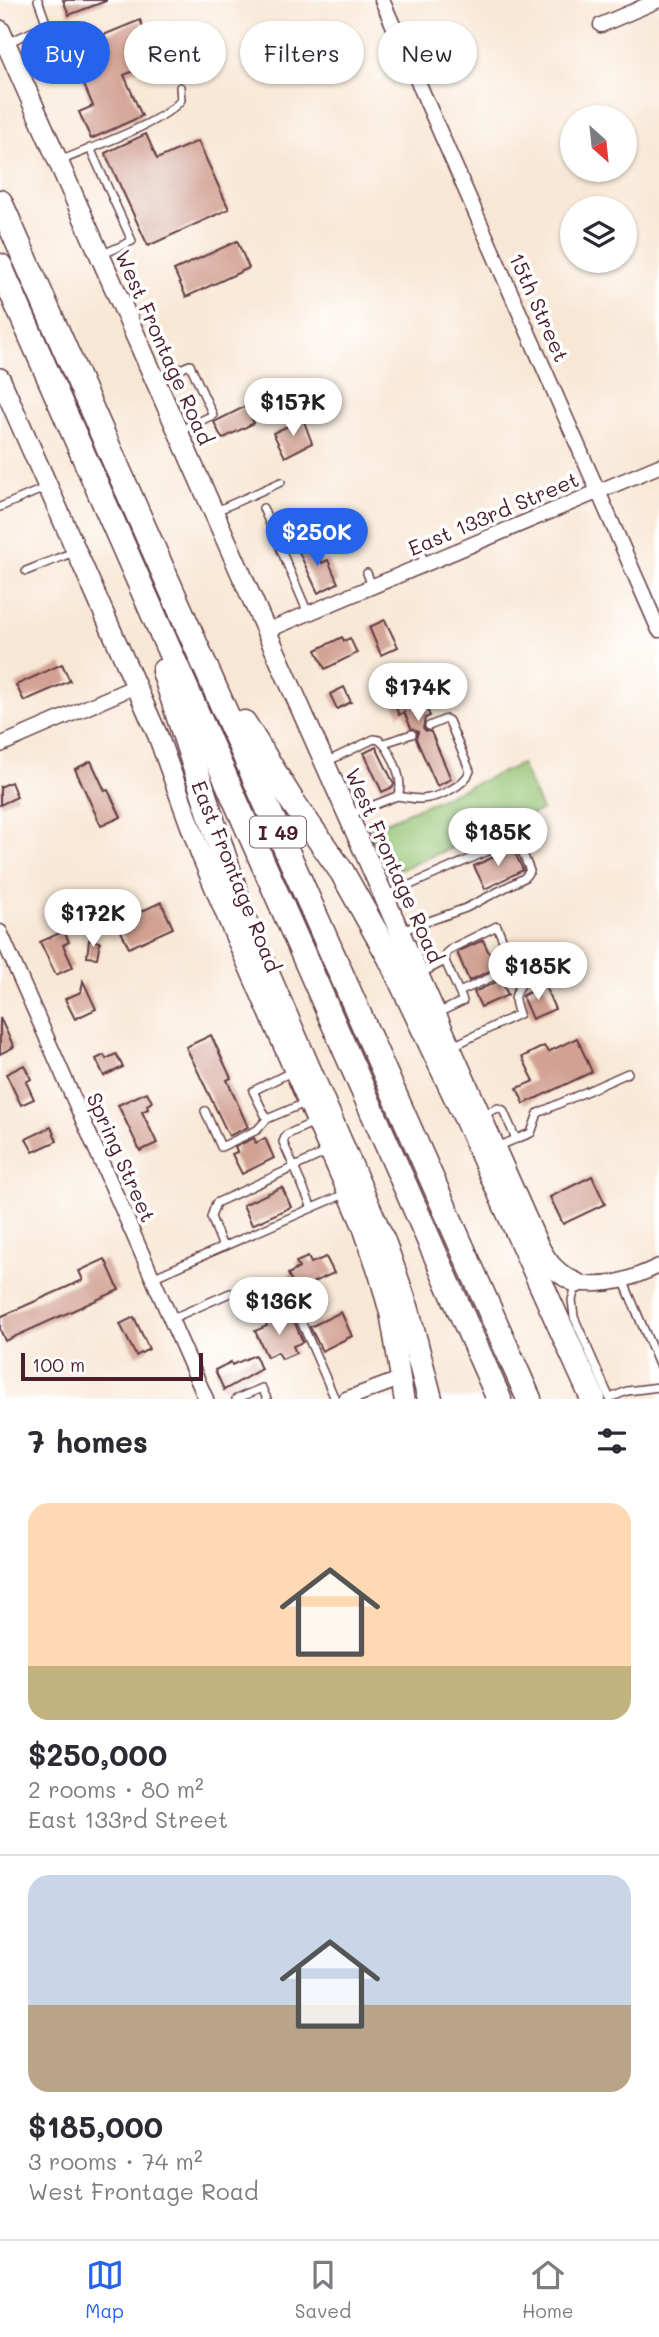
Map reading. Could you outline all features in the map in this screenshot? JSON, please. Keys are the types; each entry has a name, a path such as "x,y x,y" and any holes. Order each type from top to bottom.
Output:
{"highway":[{"name":"I 49","path":"0,202 529,1399"},
{"name":"I 49","path":"0,266 499,1399"},
{"path":"153,612 159,656 235,894 265,972 384,1244 407,1310 430,1399"},
{"path":"192,637 292,802 342,872 390,958 467,1120 593,1399"}],"street":[{"name":"15th Street","path":"382,0 659,630"},
{"path":"601,25 659,0"},
{"name":"West Frontage Road","path":"3,37 543,1254 559,1274 577,1283"},
{"name":"East Frontage Road","path":"0,379 158,736 232,929 347,1193 379,1275 390,1315 404,1399"},
{"name":"East 133rd Street","path":"266,631 308,614 370,580 426,564 659,466"},
{"path":"0,745 136,686"},
{"name":"Spring Street","path":"0,932 206,1399"},
{"path":"577,1283 608,1285 624,1282 659,1266"},
{"path":"346,1399 400,1379"}],"lane":[{"path":"3,37 47,24 38,0"},
{"path":"58,162 174,109 181,100 180,87"},
{"path":"90,148 132,241 100,255"},
{"path":"155,380 190,365 213,415 177,431"},
{"path":"213,513 281,482"},
{"path":"0,507 48,487"},
{"path":"263,508 308,614"},
{"path":"419,550 426,564"},
{"path":"26,571 76,551"},
{"path":"348,815 397,796 423,799 459,786 467,779 470,772 449,721 446,719 429,726"},
{"path":"384,743 412,733"},
{"path":"325,762 374,739 379,740 384,743 401,783 401,791 397,796"},
{"path":"384,896 509,842 519,844 530,871 524,878 466,908 400,931"},
{"path":"436,1014 463,1001 445,961 446,953 497,926 521,985 514,1000 519,1014 451,1047"},
{"path":"419,974 445,961"},
{"path":"459,992 514,967"},
{"path":"267,1119 253,1091 294,1070"},
{"path":"495,1148 531,1133 538,1113 628,1073"},
{"path":"205,1111 221,1147 257,1130 267,1119 307,1102"},
{"path":"481,1115 498,1108 503,1110 516,1139"},
{"path":"312,1208 283,1142 284,1138 316,1122"},
{"path":"223,1247 211,1217 216,1203 329,1151"},
{"path":"152,1278 347,1193"},
{"path":"624,1282 659,1365"},
{"path":"577,1283 572,1300 573,1317 610,1399 627,1391 659,1387"},
{"path":"247,1307 287,1289 335,1399"},
{"path":"171,1319 230,1293"},
{"path":"236,1399 262,1388 267,1399"}],"green space":[{"path":"521,764 542,810 387,875 367,830"}],"building":[{"path":"63,0 106,0 106,1 69,15"},
{"path":"124,27 124,84 128,84 142,116 91,139 79,112 93,106 84,84 110,84 110,32"},
{"path":"146,134 157,159 198,141 229,209 148,246 105,153"},
{"path":"237,241 249,268 186,297 174,270"},
{"path":"246,406 254,423 222,439 214,422"},
{"path":"303,419 312,443 285,457 273,433"},
{"path":"312,541 322,563 328,560 338,583 318,593 297,548"},
{"path":"385,620 398,647 381,655 369,627"},
{"path":"342,637 344,641 350,638 357,653 325,669 316,650"},
{"path":"62,664 70,681 24,701 16,685"},
{"path":"408,671 430,716 425,718 423,728 431,732 451,779 437,786 416,739 418,732 411,728 404,712 399,715 385,682"},
{"path":"344,687 351,702 337,709 330,694"},
{"path":"376,747 394,784 382,792 364,753"},
{"path":"91,761 121,817 101,826 75,769"},
{"path":"11,782 17,797 0,805 0,787"},
{"path":"511,849 523,870 485,889 474,866"},
{"path":"161,902 173,928 129,948 117,923"},
{"path":"64,931 69,942 63,945 73,967 56,975 40,942"},
{"path":"89,940 100,942 97,958 87,957"},
{"path":"483,940 496,968 469,981 457,952"},
{"path":"501,980 508,995 481,1007 474,992"},
{"path":"83,981 96,1009 75,1019 65,999 81,992"},
{"path":"544,984 555,1009 532,1019 522,996"},
{"path":"0,1018 14,1047 0,1054"},
{"path":"211,1035 231,1078 227,1080 248,1127 229,1136 186,1047"},
{"path":"577,1038 592,1072 524,1104 517,1088 534,1081 522,1057 544,1046 548,1052"},
{"path":"116,1054 123,1067 104,1076 96,1059 104,1055 106,1059"},
{"path":"24,1065 31,1079 26,1082 34,1099 21,1105 6,1074"},
{"path":"147,1092 152,1102 147,1105 148,1109 142,1112 157,1143 140,1151 118,1105"},
{"path":"51,1127 57,1141 33,1152 26,1139"},
{"path":"254,1138 256,1143 265,1138 274,1158 242,1174 232,1154 237,1152 235,1147"},
{"path":"592,1176 605,1204 563,1224 550,1197"},
{"path":"282,1187 291,1207 252,1225 243,1205"},
{"path":"308,1257 311,1263 326,1257 334,1273 296,1290 288,1274 299,1268 296,1262"},
{"path":"105,1259 119,1290 5,1341 0,1329 0,1317 83,1280 79,1271"},
{"path":"341,1312 352,1336 322,1351 310,1327"},
{"path":"278,1314 281,1321 292,1316 303,1342 293,1346 296,1353 282,1359 278,1352 267,1357 255,1331 267,1326 265,1320"},
{"path":"134,1317 149,1349 136,1356 120,1324"},
{"path":"255,1355 261,1369 224,1390 215,1370"}]}
